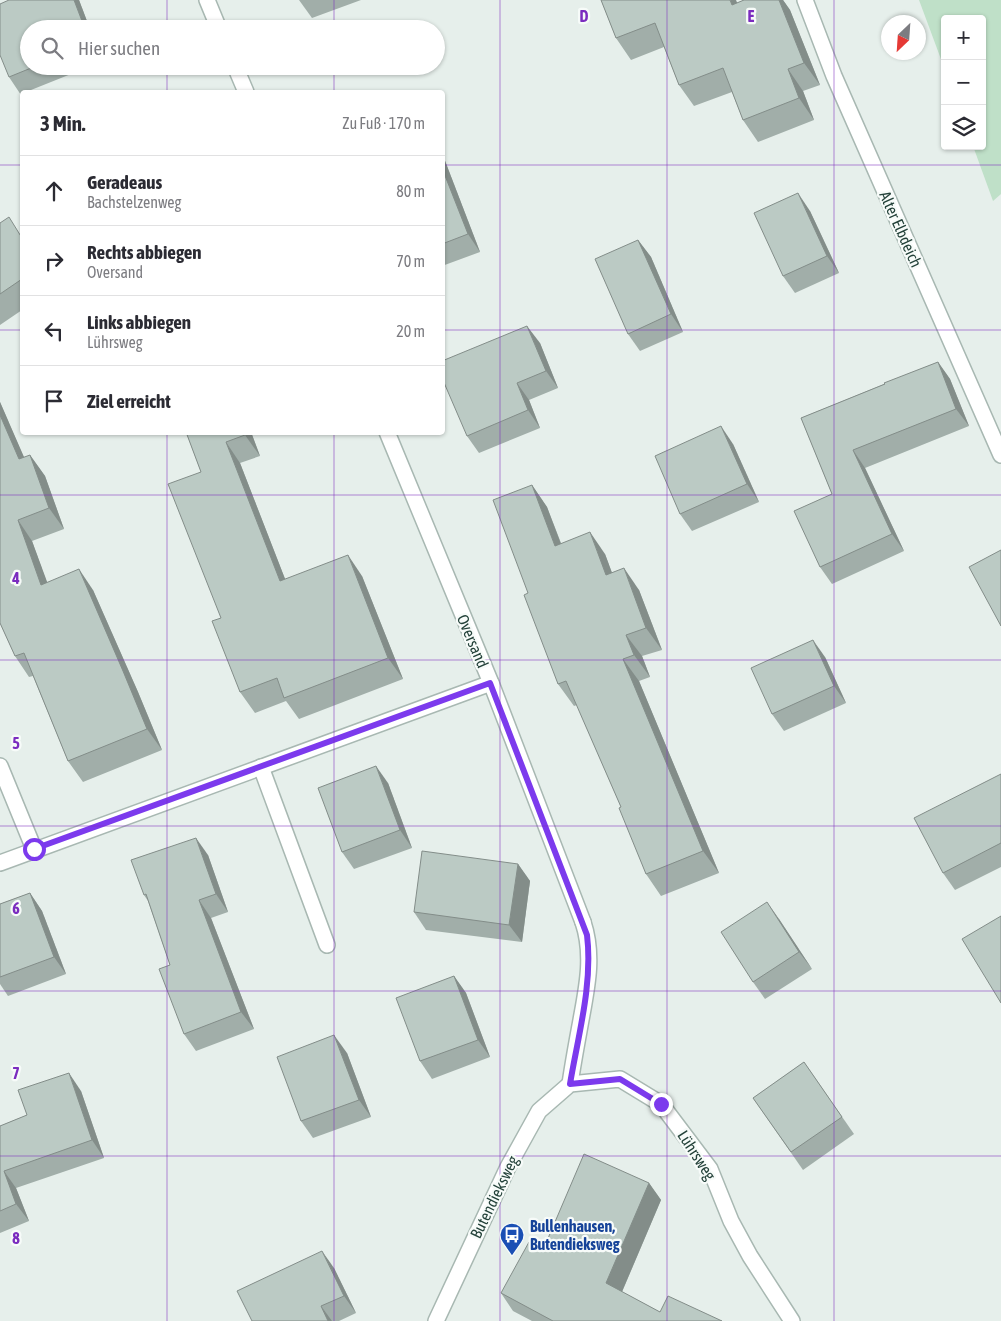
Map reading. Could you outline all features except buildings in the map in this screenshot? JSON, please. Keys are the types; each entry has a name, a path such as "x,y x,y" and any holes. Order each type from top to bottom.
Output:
{"street":[{"path":"208,0 216,20"},
{"name":"Alter Elbdeich","path":"805,0 834,76 1001,455"},
{"path":"239,75 245,90"},
{"name":"Oversand","path":"388,435 490,683 583,922 588,942 589,972 570,1084"},
{"path":"0,863 490,683"},
{"path":"0,766 34,849"},
{"path":"261,767 327,945"},
{"name":"Lührsweg","path":"570,1084 620,1079 661,1104 710,1169 731,1221 750,1256 792,1321"},
{"name":"Butendieksweg","path":"436,1321 508,1167 539,1111 570,1084"}],"green space":[{"path":"919,0 1001,0 1001,194 993,201 974,150 986,150 986,15 941,15 941,59"}],"place":[{"name":"Bullenhausen, Butendieksweg","path":"512,1256"}],"route":[{"path":"34,849 490,683 587,935 589,972 570,1084 620,1079 661,1104"}]}
